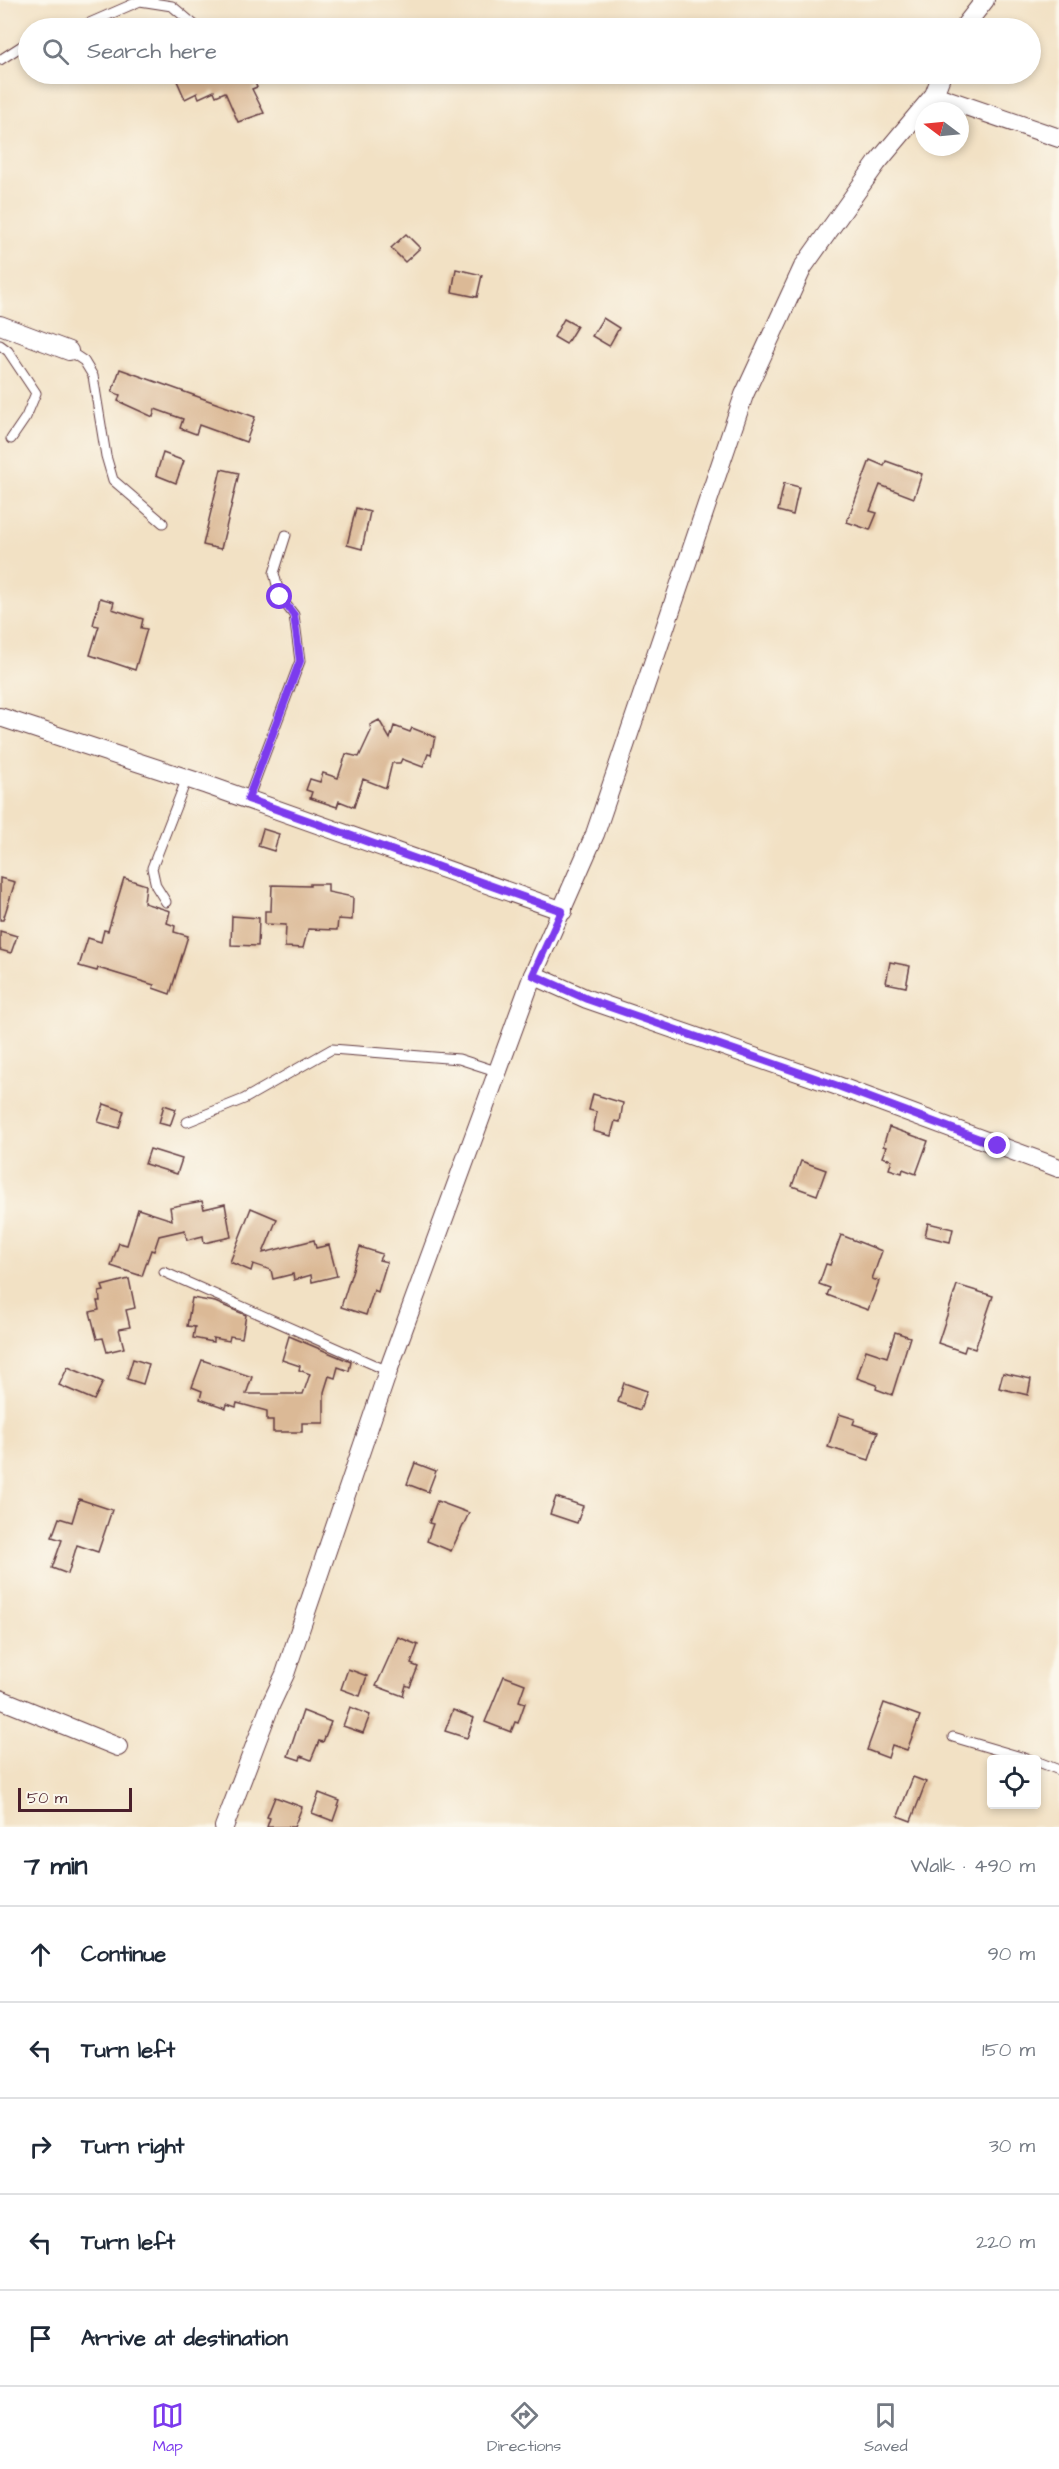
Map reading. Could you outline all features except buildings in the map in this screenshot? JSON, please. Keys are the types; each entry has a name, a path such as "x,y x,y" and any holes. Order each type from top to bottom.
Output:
{"street":[{"path":"971,18 985,0"},
{"path":"224,1827 270,1706 285,1674 388,1371 533,975 595,834 744,395 803,267 877,163 934,95 938,84"},
{"path":"934,95 1059,138"},
{"path":"0,325 69,351"},
{"path":"0,717 248,799 562,911"},
{"path":"533,975 587,999 827,1082 1059,1168"},
{"path":"0,1699 118,1747"}],"lane":[{"path":"101,18 140,1 172,6 186,18"},
{"path":"0,60 18,48"},
{"path":"0,345 8,351 36,393 26,417 11,439"},
{"path":"69,351 84,361 93,376 106,456 113,480 164,523"},
{"path":"248,799 300,661 294,615 280,597 274,573 286,535"},
{"path":"166,902 156,886 152,868 186,778"},
{"path":"187,1122 244,1099 332,1049 459,1059 499,1072"},
{"path":"164,1272 388,1371"},
{"path":"952,1737 1014,1755"},
{"path":"1041,1763 1059,1770"}],"route":[{"path":"280,597 294,615 300,661 248,799 562,911 533,975 587,999 838,1086 998,1146"}]}
